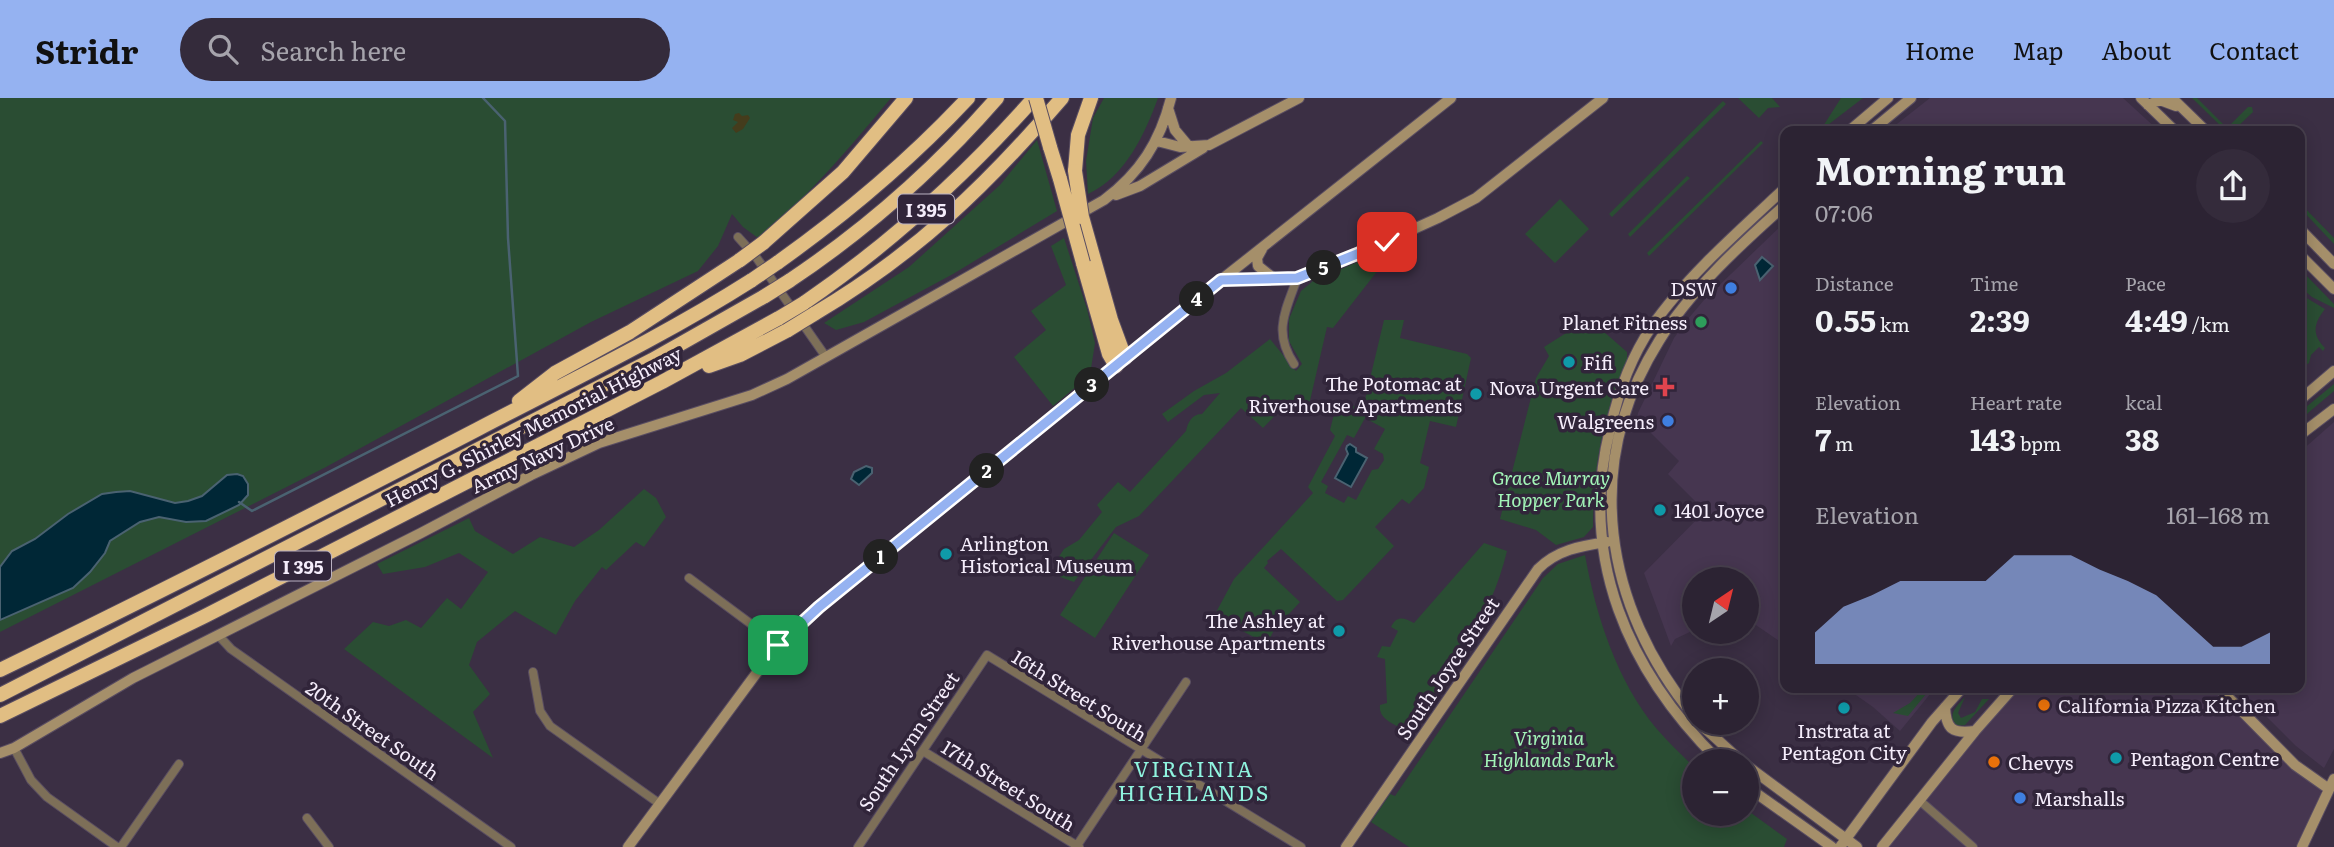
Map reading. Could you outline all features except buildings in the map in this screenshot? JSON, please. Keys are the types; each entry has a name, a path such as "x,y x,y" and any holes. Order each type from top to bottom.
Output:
{"highway":[{"path":"490,423 555,373 630,332 763,243 843,172 906,98"},
{"name":"Henry G. Shirley Memorial Highway","path":"0,670 209,567 656,337 777,263 883,181 968,98"},
{"path":"0,695 662,355 765,296 840,245 894,202 943,156 998,98"},
{"path":"1035,98 1088,260"},
{"name":"Henry G. Shirley Memorial Highway","path":"0,716 205,616 662,382 783,324 804,303 930,206 1035,98"},
{"path":"783,324 814,314 875,276 944,222 1008,160 1062,98"},
{"path":"1091,98 1079,135 1075,172 1088,260 1109,354 1120,362"}],"main road":[{"path":"1104,200 1140,186 1209,145 1299,98"},
{"path":"628,847 778,645 819,607 1221,280 1451,98"},
{"path":"1221,280 1297,278 1387,242 1476,198 1603,98"},
{"path":"1855,126 1888,98"},
{"path":"1877,126 1911,98"},
{"path":"2172,98 2201,126"},
{"path":"2144,102 2165,101 2187,113"},
{"path":"2144,102 2170,126"},
{"path":"1170,103 1175,130 1190,148"},
{"name":"Army Navy Drive","path":"0,753 14,748 133,678 531,475 599,443 752,395 787,379 1104,200 1134,174 1157,141 1170,103"},
{"path":"1157,141 1181,148 1209,145"},
{"path":"1682,700 1668,682 1636,623 1608,542 1599,499 1604,451 1619,395 1636,353 1651,329 1675,297 1780,193"},
{"path":"1708,749 1673,712 1646,670 1620,614 1608,575 1608,542 1620,435 1648,359 1672,321 1780,210"},
{"path":"2305,234 2334,264"},
{"path":"1263,247 1257,258 1258,267 1275,278"},
{"path":"2305,260 2334,289"},
{"path":"2305,396 2334,371"},
{"path":"2305,431 2334,409"},
{"name":"South Joyce Street","path":"1346,847 1538,569 1553,555 1562,551 1608,542"},
{"path":"1843,842 1958,693"},
{"path":"1882,847 2009,693"},
{"path":"2224,693 2295,765 2332,784 2302,847"},
{"path":"1945,707 1949,726 1964,732 1975,731"},
{"path":"1712,735 1728,749"},
{"path":"1759,775 1843,842 1857,847"},
{"path":"1759,795 1832,847"}],"street":[{"path":"738,237 756,257 826,357"},
{"path":"1294,364 1284,348 1281,329 1297,278"},
{"path":"689,578 778,645"},
{"name":"20th Street South","path":"219,636 232,649 511,847"},
{"name":"16th Street South","path":"986,655 1301,847"},
{"name":"South Lynn Street","path":"858,847 986,655"},
{"path":"533,671 540,711 550,726 660,804"},
{"path":"1077,846 1186,682"},
{"path":"14,748 31,780 47,797 119,847 179,764"},
{"name":"17th Street South","path":"923,751 1077,846"},
{"path":"1920,800 1973,847"},
{"path":"307,818 329,847"}],"shaded area":[{"path":"1930,98 2123,98 2154,126 1894,126"},
{"path":"1780,227 1780,642 1759,627 1759,567 1682,567 1682,636 1675,639 1671,646 1644,573 1705,511 1668,474 1679,461 1637,419 1674,338 1688,319"},
{"path":"2334,422 2334,749 2324,768 2296,746 2243,693 2305,693 2305,448"},
{"path":"1853,693 1931,693 1900,731"},
{"name":"Pentagon Centre","path":"2009,693 2224,693 2263,734 2329,789 2302,847 1882,847"}],"green space":[{"path":"0,98 891,98 811,189 758,238 732,214 718,246 698,271 591,322 326,467 0,632"},
{"path":"1104,98 1158,98 1140,140 1123,166 1113,177 1088,194 1086,161 1093,118"},
{"path":"1738,98 1772,98 1780,107 1768,108 1759,118"},
{"path":"1841,98 1863,98 1827,126 1823,126"},
{"path":"2192,98 2197,98 2225,126 2221,126"},
{"path":"1723,101 1726,104 1612,217 1609,214"},
{"path":"2248,107 2252,107 2253,112 2238,126 2229,126"},
{"path":"1037,140 1057,211 953,274 864,322 836,330 824,323 909,267 1000,185"},
{"path":"1761,141 1763,143 1649,256 1647,253"},
{"path":"1687,176 1690,178 1630,237 1628,234"},
{"path":"1560,199 1589,229 1555,263 1525,234"},
{"path":"2305,208 2334,238 2334,244 2305,213"},
{"path":"1064,238 1095,343 1090,375 1053,406 1014,357 1046,330 1031,311 1066,285 1051,246"},
{"path":"1372,256 1382,265 1333,328 1327,327 1309,405 1289,401 1263,428 1241,408 1139,516 1116,527 1074,582 1060,577 1056,561 1064,549 1079,540 1102,512 1097,505 1118,482 1130,492 1186,431 1191,419 1202,414 1220,393 1204,395 1168,422 1162,414 1194,391 1226,373 1270,339 1296,371 1302,364 1289,341 1289,319 1301,291 1313,281"},
{"path":"2305,274 2334,304 2334,308 2305,291"},
{"path":"2305,297 2325,309 2318,319 2316,333 2325,348 2323,351 2319,347 2311,355 2309,363 2305,366"},
{"path":"1384,320 1404,320 1400,338 1467,354 1471,358 1456,427 1430,421 1420,463 1429,467 1424,488 1409,504 1402,499 1375,527 1394,546 1343,600 1337,601 1281,549 1267,561 1264,568 1300,602 1274,630 1267,644 1214,616 1234,579 1313,493 1308,487 1335,436 1330,430 1337,402 1363,408","holes":["1365,418 1385,429 1374,449 1383,454 1384,460 1378,469 1372,470 1356,500 1348,496 1344,503 1325,493 1328,486 1321,482 1347,435 1354,438"]},
{"name":"Grace Murray Hopper Park","path":"1585,321 1595,324 1627,352 1627,360 1601,442 1593,527 1584,537 1556,545 1536,530 1500,519 1536,378 1549,356 1544,347"},
{"path":"2334,384 2334,391 2305,417 2305,408"},
{"path":"644,489 656,498 666,517 644,547 636,542 606,570 602,567 575,601 556,635 515,611 477,642 469,665 490,694 473,712 493,758 344,649 373,622 389,626 406,620 421,628 447,598 461,609 488,572 459,553 425,567 383,574 377,564 469,518 475,531 513,554 540,537 574,547 599,530"},
{"path":"1114,533 1149,555 1095,638 1060,615"},
{"path":"1484,543 1507,551 1500,577 1466,646 1408,731 1382,715 1380,705 1387,703 1385,659 1377,657 1382,646 1390,647 1398,631 1391,627 1393,623 1401,619 1414,623"},
{"name":"Virginia Highlands Park","path":"1585,555 1595,601 1619,669 1642,710 1682,755 1682,826 1759,826 1759,819 1787,839 1784,847 1409,847 1371,822 1390,794 1395,796 1543,578 1558,564"},
{"path":"1919,693 1927,693 1908,716 1893,713 1910,703"},
{"path":"1965,697 1958,713 1961,718 1975,712 1982,699 1989,699 1965,725 1957,726 1952,718 1953,714"}],"sand":[{"path":"735,114 750,118 743,129 736,133 732,128 738,122 733,120"}],"water":[{"path":"1762,257 1773,266 1760,280 1755,265"},
{"path":"1350,444 1356,448 1356,452 1367,458 1351,487 1335,478 1348,454 1346,449"},
{"path":"866,466 872,468 872,473 859,485 851,479 854,472"},
{"path":"227,475 243,476 248,484 248,495 239,505 206,521 186,522 159,517 140,522 110,541 105,553 73,588 0,620 0,567 12,551 35,539 68,514 102,494 116,492 130,491 175,503 188,501 202,496"}],"waterway":[{"path":"239,502 252,511 518,376 508,238 505,121 483,98"}],"place":[{"name":"DSW","path":"1731,288"},
{"name":"Planet Fitness","path":"1701,322"},
{"name":"Fifi","path":"1569,362"},
{"name":"Nova Urgent Care","path":"1665,387"},
{"name":"The Potomac at Riverhouse Apartments","path":"1476,394"},
{"name":"Walgreens","path":"1668,421"},
{"name":"1401 Joyce","path":"1660,510"},
{"name":"Arlington Historical Museum","path":"946,554"},
{"name":"The Ashley at Riverhouse Apartments","path":"1339,631"},
{"name":"California Pizza Kitchen","path":"2044,705"},
{"name":"Instrata at Pentagon City","path":"1844,708"},
{"name":"Pentagon Centre","path":"2116,758"},
{"name":"Chevys","path":"1994,762"},
{"name":"Marshalls","path":"2020,798"}],"district":[{"name":"VIRGINIA HIGHLANDS","path":"1194,779"}],"route":[{"path":"778,645 819,607 1221,280 1297,278 1387,242"}]}
